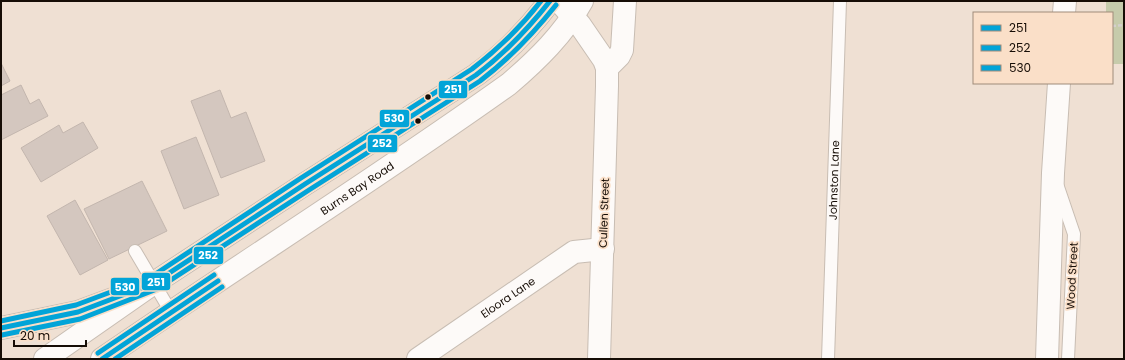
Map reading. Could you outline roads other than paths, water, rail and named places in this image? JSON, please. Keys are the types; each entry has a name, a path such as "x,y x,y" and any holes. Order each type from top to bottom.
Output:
{"main road":[{"path":"45,359 154,283 305,184 476,75 512,46 534,22 550,1"},
{"path":"607,68 619,56 622,50 625,1"},
{"path":"1064,12 1065,1"},
{"name":"Cullen Street","path":"571,6 580,25 604,60 607,68 599,359"},
{"name":"Burns Bay Road","path":"102,359 321,213 509,84 531,65 550,44 571,6"},
{"name":"Wood Street","path":"1047,359 1053,173 1060,84"},
{"name":"Eloora Lane","path":"418,359 574,252 603,249"},
{"path":"1,328 78,312 154,283"}],"lane":[{"name":"Johnston Lane","path":"828,359 840,1"},
{"name":"Wood Street","path":"1053,173 1074,234 1068,359"},
{"path":"135,251 171,312"}]}
